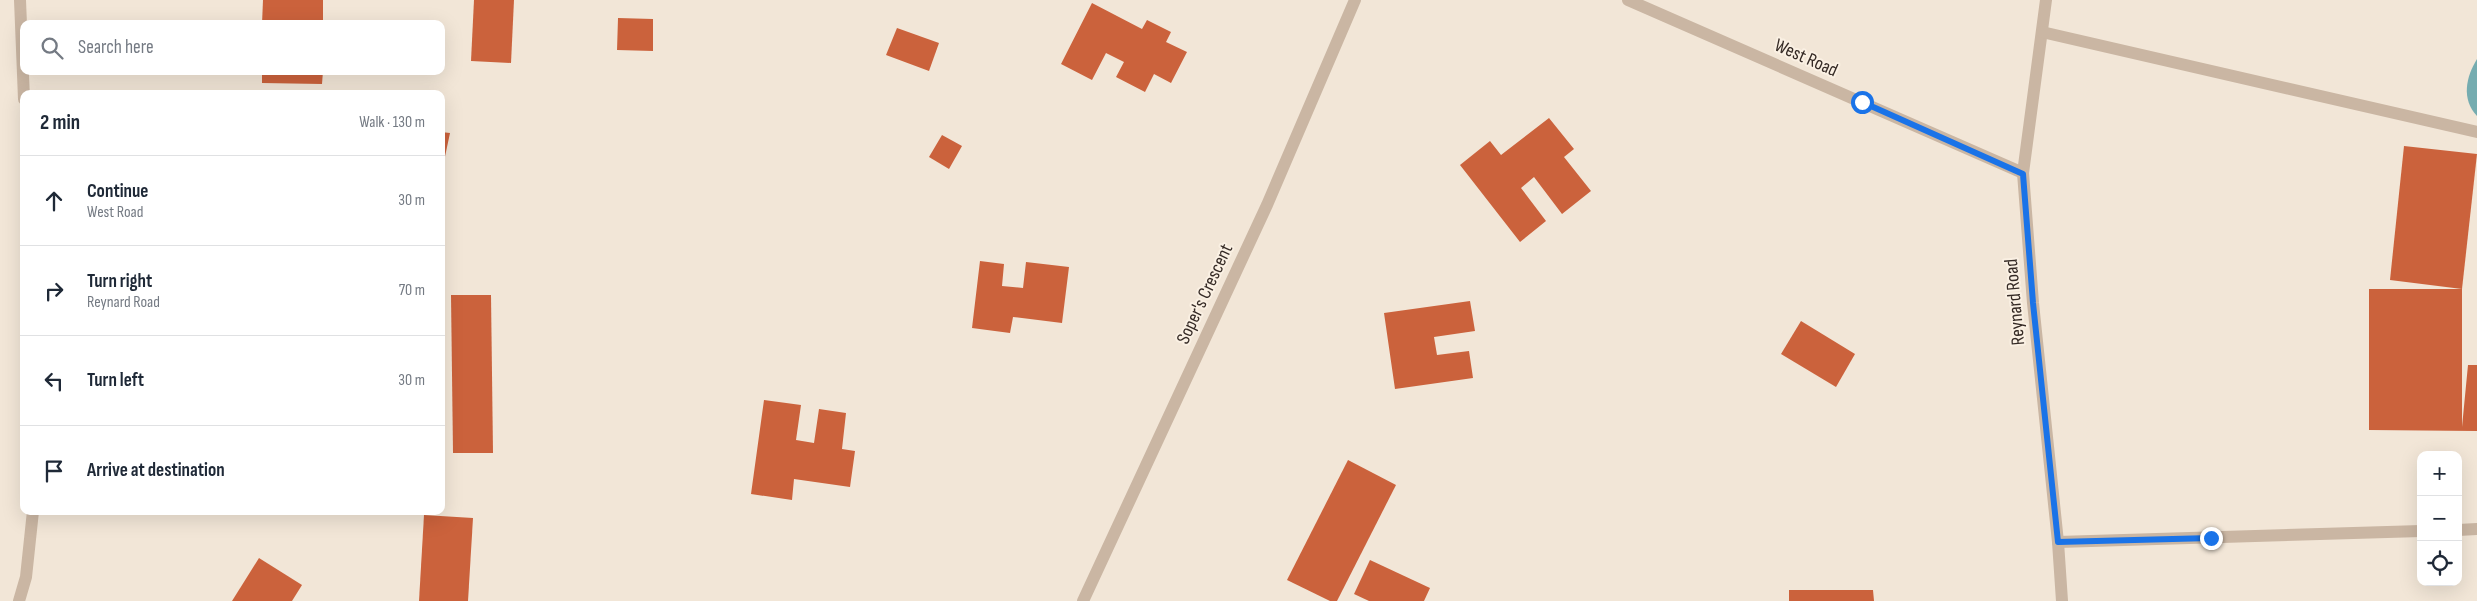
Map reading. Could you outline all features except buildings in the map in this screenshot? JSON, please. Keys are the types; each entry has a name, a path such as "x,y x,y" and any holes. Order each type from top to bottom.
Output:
{"street":[{"path":"20,0 21,20"},
{"name":"Soper's Crescent","path":"1083,601 1267,205 1355,0"},
{"name":"West Road","path":"1628,0 2023,174"},
{"name":"Reynard Road","path":"2046,0 2023,174 2033,303 2058,542 2062,601"},
{"path":"2042,32 2477,132"},
{"path":"23,75 24,90"},
{"path":"19,601 26,577 33,515"},
{"path":"2462,530 2477,529"},
{"path":"2058,542 2417,531"}],"water":[{"path":"2477,59 2477,116 2469,102 2467,88 2470,73"}],"route":[{"path":"1862,102 2023,174 2033,303 2058,542 2211,538"}]}
